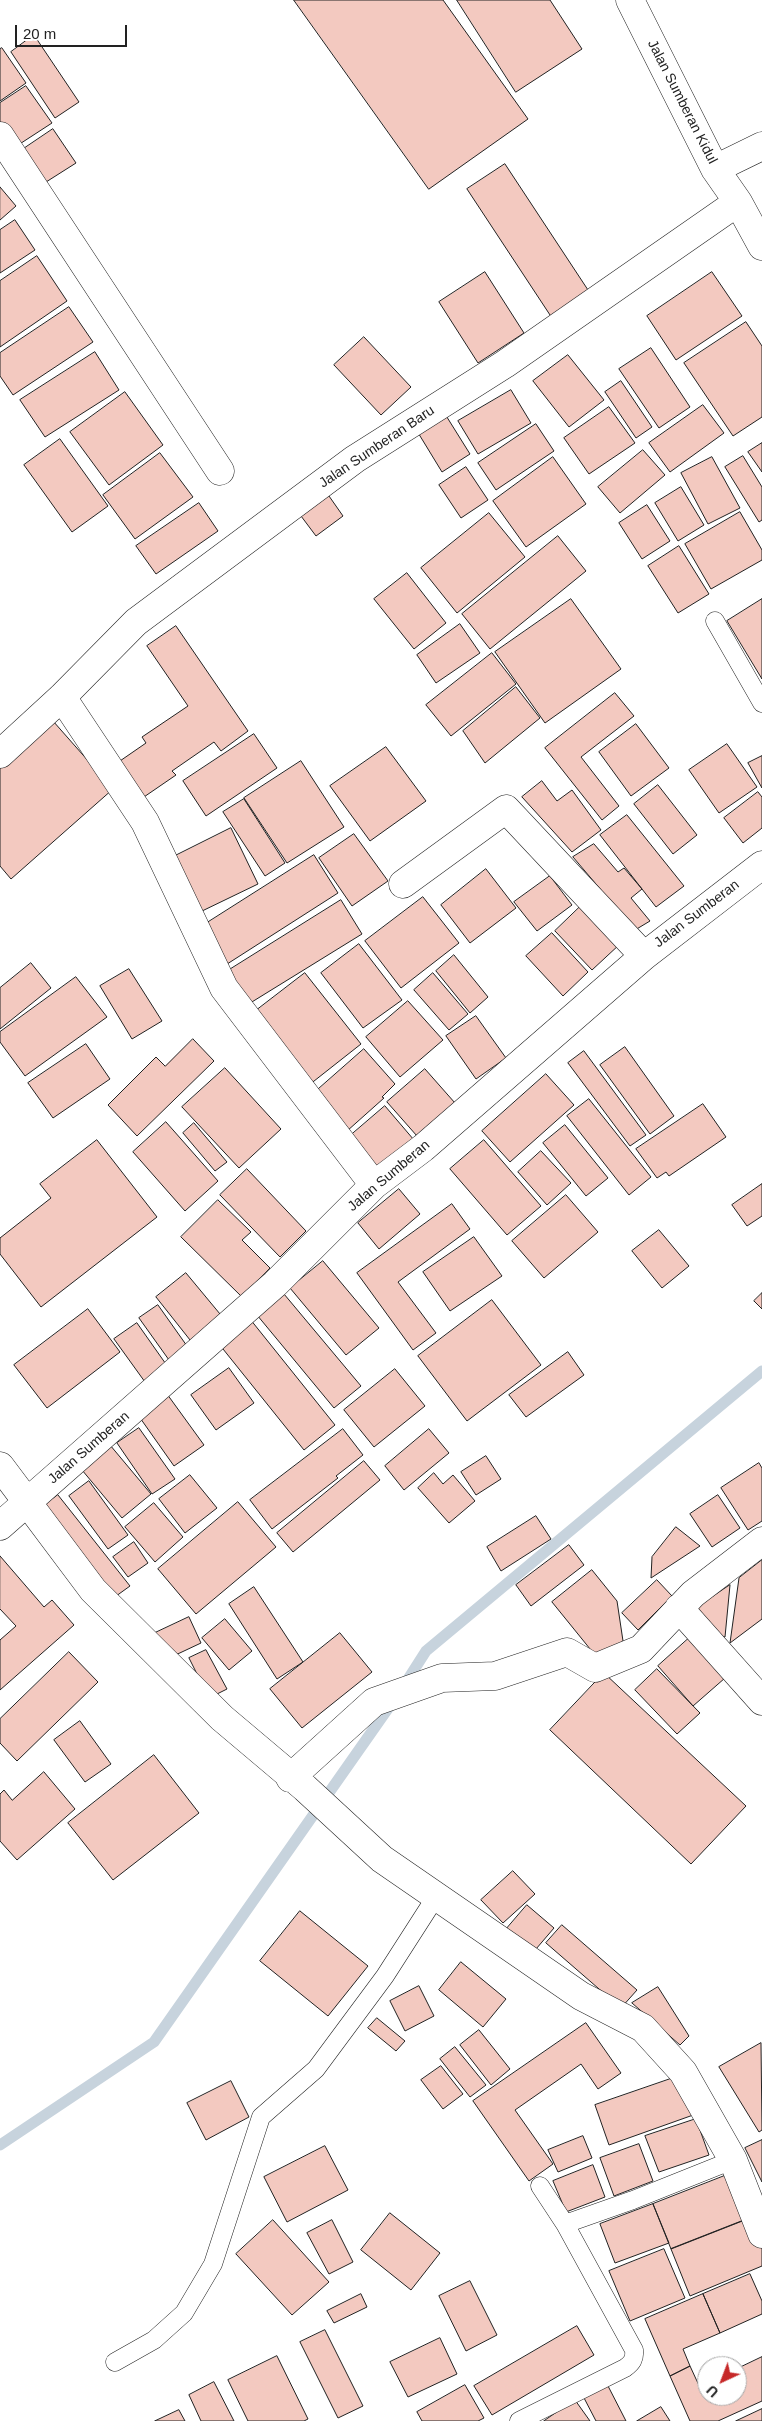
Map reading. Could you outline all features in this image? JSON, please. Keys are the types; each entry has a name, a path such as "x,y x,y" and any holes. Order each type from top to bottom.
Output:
{"street":[{"name":"Jalan Sumberan Kidul","path":"630,0 715,169 738,202"},
{"path":"0,136 220,471"},
{"path":"715,169 762,146"},
{"path":"738,202 762,246"},
{"name":"Jalan Sumberan Baru","path":"0,754 62,697 136,622 355,459 505,364 738,202"},
{"path":"62,697 144,822 224,988 374,1185"},
{"path":"403,884 506,809 644,956"},
{"name":"Jalan Sumberan","path":"0,1526 275,1284 374,1185 422,1148 644,956 762,865"},
{"path":"0,1466 93,1590 222,1718 345,1827 382,1859 581,1996 643,2028 684,2072 733,2160 762,2234"},
{"path":"297,1783 374,1702 442,1678 494,1676 568,1652 595,1668 641,1649 694,1594 762,1541"},
{"path":"679,1608 762,1701"}],"lane":[{"path":"715,621 762,702"},
{"path":"116,2362 154,2340 184,2313 213,2264 261,2117 316,2069 385,1976 436,1895"},
{"path":"566,2224 633,2200 733,2160"},
{"path":"519,2421 631,2365 635,2357 634,2350 566,2224 540,2186"}],"building":[{"path":"294,0 443,0 528,119 429,189"},
{"path":"457,0 550,0 582,49 516,92"},
{"path":"34,35 79,102 55,118 11,52"},
{"path":"2,48 26,83 0,101 0,49"},
{"path":"26,86 52,123 12,149 0,130 0,103"},
{"path":"53,129 76,163 35,189 13,156"},
{"path":"505,164 590,293 552,318 467,189"},
{"path":"0,187 16,206 0,220"},
{"path":"15,220 35,250 0,273 0,230"},
{"path":"37,256 67,301 0,347 0,281"},
{"path":"485,272 524,333 478,363 439,302"},
{"path":"712,272 742,316 676,360 647,316"},
{"path":"69,307 93,342 13,395 0,376 0,353"},
{"path":"746,322 762,346 762,417 733,436 684,363"},
{"path":"364,337 411,387 381,415 334,365"},
{"path":"651,348 690,407 659,428 619,369"},
{"path":"95,352 119,390 45,437 20,400"},
{"path":"568,355 604,400 569,427 533,381"},
{"path":"621,381 652,427 636,438 605,392"},
{"path":"511,390 531,423 478,454 458,421"},
{"path":"125,392 163,445 109,485 70,432"},
{"path":"703,405 724,433 670,472 649,443"},
{"path":"609,407 635,443 589,474 564,438"},
{"path":"445,414 470,454 442,472 417,431"},
{"path":"536,424 554,451 496,490 478,463"},
{"path":"60,439 108,506 72,532 24,465"},
{"path":"762,443 762,472 748,452"},
{"path":"643,450 665,475 620,513 598,487"},
{"path":"160,453 193,497 135,539 103,495"},
{"path":"743,456 762,487 762,520 759,522 725,467"},
{"path":"553,457 586,504 526,547 493,501"},
{"path":"712,457 740,508 708,524 681,473"},
{"path":"466,467 488,500 461,518 439,485"},
{"path":"681,487 704,525 678,541 655,503"},
{"path":"329,496 343,516 316,536 301,516"},
{"path":"199,503 218,531 156,574 136,546"},
{"path":"647,505 670,541 642,559 619,523"},
{"path":"740,512 762,550 762,560 711,589 685,544"},
{"path":"489,513 525,557 457,613 421,568"},
{"path":"558,536 586,571 490,649 462,614"},
{"path":"679,546 709,594 678,613 648,566"},
{"path":"407,573 446,623 414,649 374,599"},
{"path":"571,599 621,669 545,723 495,652"},
{"path":"762,599 762,679 727,621"},
{"path":"460,624 480,653 436,683 417,655"},
{"path":"176,626 248,731 221,751 214,742 172,771 176,775 141,799 117,763 146,743 142,737 188,706 147,646"},
{"path":"492,653 516,684 451,736 426,705"},
{"path":"516,687 540,718 485,763 463,731"},
{"path":"615,693 634,716 581,757 619,806 602,820 545,748"},
{"path":"53,721 113,789 11,879 0,866 0,767"},
{"path":"636,724 669,768 631,796 599,752"},
{"path":"254,734 277,768 206,816 183,781"},
{"path":"727,744 757,787 719,813 689,770"},
{"path":"386,747 426,801 370,841 330,786"},
{"path":"762,756 762,788 748,763"},
{"path":"301,761 344,827 287,863 244,798"},
{"path":"542,781 557,801 572,790 601,830 572,852 522,797"},
{"path":"658,785 697,835 673,854 634,804"},
{"path":"758,792 762,797 762,828 743,843 724,818"},
{"path":"244,799 285,863 265,876 223,812"},
{"path":"627,815 684,886 656,907 600,835"},
{"path":"231,828 258,884 200,912 173,857"},
{"path":"354,834 388,881 352,906 319,858"},
{"path":"594,844 618,872 624,868 642,889 631,898 650,921 635,930 573,857"},
{"path":"314,855 338,893 224,966 199,928"},
{"path":"486,869 516,908 470,943 441,905"},
{"path":"550,876 572,905 537,931 514,902"},
{"path":"423,897 459,943 401,988 365,941"},
{"path":"341,900 362,934 247,1005 226,972"},
{"path":"583,904 620,944 592,970 555,931"},
{"path":"552,933 588,972 563,996 526,956"},
{"path":"359,944 402,1000 363,1028 321,973"},
{"path":"454,955 488,997 470,1013 436,971"},
{"path":"31,963 51,988 0,1029 0,988"},
{"path":"129,969 162,1021 132,1039 100,986"},
{"path":"305,973 361,1044 309,1085 253,1013"},
{"path":"433,973 468,1014 449,1030 414,990"},
{"path":"76,977 107,1017 25,1076 0,1042 0,1032"},
{"path":"408,1001 443,1040 400,1077 366,1037"},
{"path":"476,1016 506,1058 476,1079 446,1036"},
{"path":"193,1039 214,1061 137,1136 108,1105 156,1057 165,1066"},
{"path":"86,1044 110,1079 53,1118 28,1083"},
{"path":"625,1047 674,1116 650,1134 600,1065"},
{"path":"364,1049 395,1084 382,1097 384,1098 347,1131 314,1093"},
{"path":"584,1051 646,1135 630,1146 568,1063"},
{"path":"225,1068 281,1129 239,1168 182,1107"},
{"path":"425,1069 455,1103 417,1136 387,1102"},
{"path":"546,1074 574,1105 510,1162 482,1131"},
{"path":"589,1099 651,1177 629,1195 567,1116"},
{"path":"703,1104 726,1137 669,1176 666,1172 657,1178 636,1149"},
{"path":"385,1106 414,1140 372,1176 343,1142"},
{"path":"166,1122 218,1181 185,1211 133,1152"},
{"path":"194,1123 227,1162 215,1171 183,1133"},
{"path":"565,1125 608,1178 586,1196 543,1143"},
{"path":"97,1140 157,1217 41,1307 0,1254 0,1238 51,1198 40,1184"},
{"path":"484,1140 541,1206 507,1235 450,1169"},
{"path":"541,1151 571,1183 547,1205 518,1172"},
{"path":"247,1169 306,1231 280,1257 220,1195"},
{"path":"762,1184 762,1216 747,1226 732,1205"},
{"path":"399,1189 420,1214 379,1249 358,1223"},
{"path":"566,1195 598,1232 544,1278 512,1241"},
{"path":"218,1200 251,1232 242,1240 270,1268 242,1297 181,1237"},
{"path":"452,1204 470,1229 398,1282 436,1333 413,1350 357,1273"},
{"path":"659,1230 689,1266 662,1288 632,1251"},
{"path":"474,1237 502,1276 450,1311 423,1272"},
{"path":"323,1261 379,1328 346,1355 290,1288"},
{"path":"186,1273 225,1320 194,1345 156,1297"},
{"path":"762,1293 762,1309 754,1301"},
{"path":"284,1294 361,1386 334,1408 257,1315"},
{"path":"492,1300 541,1365 467,1421 418,1356"},
{"path":"158,1305 187,1346 169,1360 139,1318"},
{"path":"88,1309 120,1352 47,1408 14,1365"},
{"path":"250,1319 335,1425 304,1450 219,1344"},
{"path":"137,1323 168,1367 145,1382 114,1339"},
{"path":"568,1352 584,1375 526,1417 509,1395"},
{"path":"229,1368 254,1403 216,1430 191,1395"},
{"path":"395,1369 425,1406 374,1447 344,1410"},
{"path":"167,1394 204,1445 174,1466 138,1415"},
{"path":"139,1428 175,1479 152,1494 117,1443"},
{"path":"343,1429 363,1455 336,1476 338,1478 272,1529 250,1500"},
{"path":"429,1429 449,1453 404,1490 385,1466"},
{"path":"110,1445 151,1494 122,1518 82,1470"},
{"path":"486,1456 501,1479 476,1495 461,1472"},
{"path":"364,1461 380,1480 293,1552 277,1533"},
{"path":"759,1463 762,1468 762,1521 748,1530 721,1488"},
{"path":"434,1473 443,1484 453,1475 475,1501 449,1523 418,1488"},
{"path":"190,1475 217,1508 185,1533 159,1499"},
{"path":"89,1481 128,1535 108,1549 69,1496"},
{"path":"58,1495 130,1586 112,1599 40,1508"},
{"path":"718,1495 740,1528 712,1547 690,1514"},
{"path":"238,1502 276,1547 196,1614 158,1569"},
{"path":"154,1503 183,1537 155,1562 125,1527"},
{"path":"536,1516 551,1539 501,1571 487,1547"},
{"path":"676,1527 700,1546 651,1578 652,1557"},
{"path":"134,1542 148,1563 128,1577 113,1557"},
{"path":"569,1545 584,1565 531,1606 516,1585"},
{"path":"0,1556 44,1607 52,1600 74,1625 0,1690 0,1640 16,1626 0,1609"},
{"path":"762,1560 762,1619 730,1643 739,1578"},
{"path":"592,1570 617,1601 623,1641 599,1660 552,1602"},
{"path":"657,1580 672,1596 638,1630 622,1613"},
{"path":"730,1585 725,1637 713,1634 694,1615 700,1605"},
{"path":"254,1587 303,1662 277,1679 229,1604"},
{"path":"189,1617 201,1643 167,1659 155,1633"},
{"path":"225,1619 252,1651 229,1670 202,1638"},
{"path":"697,1631 733,1671 693,1706 658,1666"},
{"path":"340,1633 372,1672 302,1728 270,1689"},
{"path":"206,1650 227,1689 209,1698 189,1658"},
{"path":"69,1652 98,1682 17,1761 0,1743 0,1719"},
{"path":"657,1669 700,1713 677,1734 635,1690"},
{"path":"604,1673 746,1806 691,1864 550,1730"},
{"path":"80,1721 111,1764 85,1782 54,1740"},
{"path":"154,1755 199,1813 113,1880 68,1823"},
{"path":"44,1772 75,1809 17,1860 0,1841 0,1794 4,1790 12,1800"},
{"path":"513,1871 535,1894 503,1923 481,1900"},
{"path":"527,1905 554,1928 530,1956 503,1933"},
{"path":"300,1911 368,1966 328,2016 260,1961"},
{"path":"562,1925 637,1990 621,2008 546,1943"},
{"path":"461,1962 506,1999 483,2027 439,1990"},
{"path":"419,1986 434,2016 405,2031 390,2001"},
{"path":"658,1987 689,2036 680,2045 632,2003"},
{"path":"377,2018 405,2041 396,2051 368,2028"},
{"path":"586,2023 621,2073 598,2089 581,2064 515,2110 553,2164 529,2181 473,2101"},
{"path":"479,2030 510,2069 491,2085 460,2045"},
{"path":"761,2043 762,2130 759,2132 719,2067"},
{"path":"455,2047 486,2085 470,2097 440,2059"},
{"path":"441,2066 463,2094 443,2109 421,2080"},
{"path":"682,2075 696,2114 609,2145 595,2105"},
{"path":"231,2081 249,2117 206,2140 187,2103"},
{"path":"696,2119 709,2155 659,2172 645,2136"},
{"path":"583,2136 592,2158 558,2172 548,2150"},
{"path":"762,2140 762,2182 745,2148"},
{"path":"639,2144 653,2181 614,2196 600,2158"},
{"path":"325,2146 348,2190 287,2222 264,2177"},
{"path":"593,2165 605,2197 566,2212 553,2181"},
{"path":"732,2173 750,2218 671,2249 653,2204"},
{"path":"653,2204 669,2243 615,2263 600,2224"},
{"path":"390,2213 440,2253 411,2290 361,2250"},
{"path":"750,2218 762,2248 762,2266 690,2296 671,2249"},
{"path":"273,2220 329,2282 292,2315 236,2254"},
{"path":"332,2220 353,2262 329,2274 307,2233"},
{"path":"664,2249 685,2298 630,2321 609,2271"},
{"path":"750,2274 762,2301 762,2314 720,2333 703,2294"},
{"path":"470,2281 497,2335 466,2351 439,2296"},
{"path":"361,2294 367,2307 334,2323 327,2311"},
{"path":"703,2294 720,2333 683,2349 690,2366 670,2376 645,2319"},
{"path":"577,2326 594,2355 492,2415 474,2386"},
{"path":"325,2330 363,2406 338,2418 300,2342"},
{"path":"440,2338 457,2374 408,2397 390,2362"},
{"path":"277,2356 308,2419 304,2421 248,2421 228,2380"},
{"path":"762,2357 762,2401 718,2421 690,2421 670,2376 690,2366 697,2381 697,2406 747,2406 747,2364"},
{"path":"214,2382 234,2421 201,2421 189,2395"},
{"path":"607,2384 626,2421 596,2421 583,2396"},
{"path":"465,2385 484,2418 478,2421 422,2421 417,2412"},
{"path":"575,2400 590,2421 544,2421"},
{"path":"661,2407 670,2421 637,2421"},
{"path":"762,2409 762,2421 736,2421"},
{"path":"179,2410 185,2421 155,2421"}],"waterway":[{"path":"403,1687 426,1651 762,1371"},
{"path":"0,2145 154,2042 394,1700"}]}
